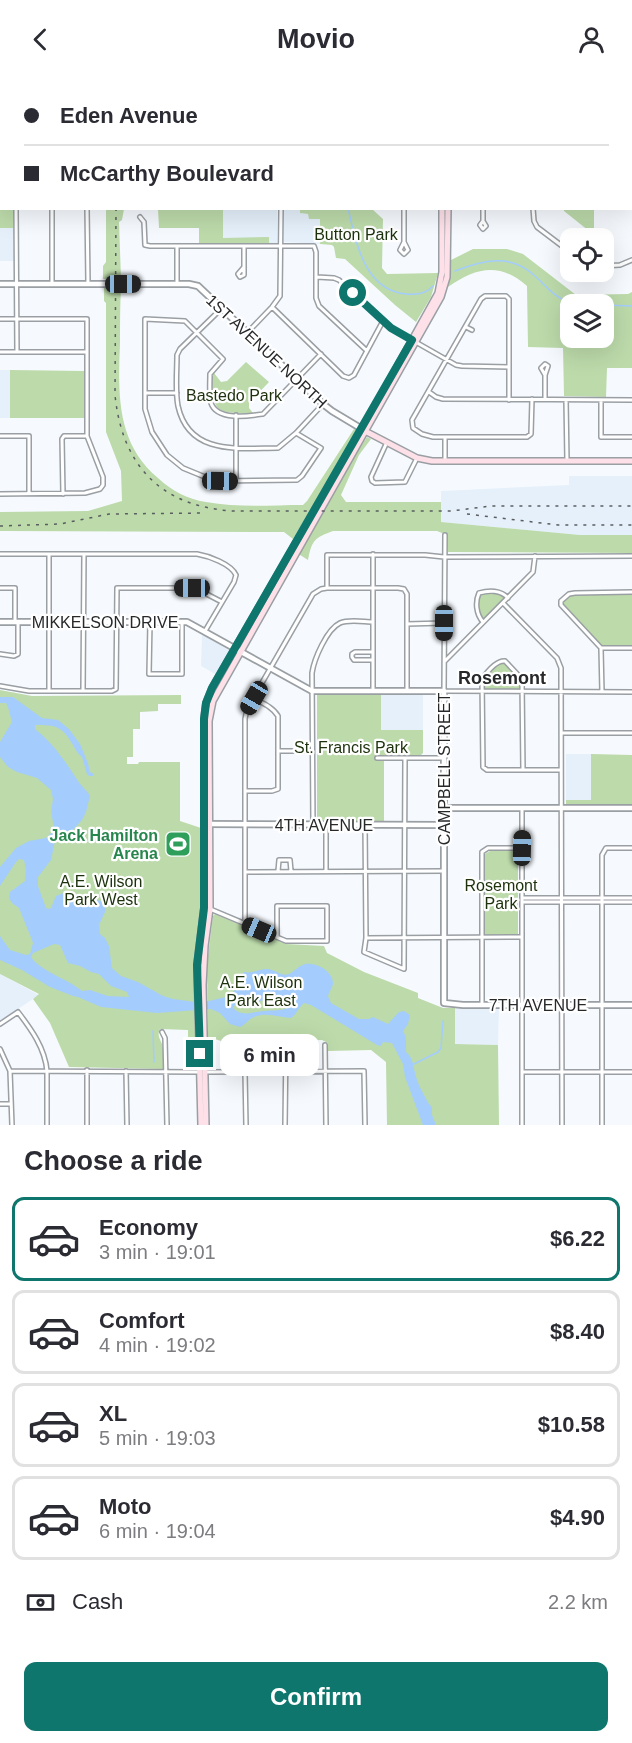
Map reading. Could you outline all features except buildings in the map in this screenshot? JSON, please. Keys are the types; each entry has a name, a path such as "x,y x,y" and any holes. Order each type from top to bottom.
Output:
{"main road":[{"path":"414,342 441,282 442,210"},
{"path":"201,1125 203,1072 201,997 197,965 207,909 204,719 206,703 212,688 237,650 441,297 446,282 448,210"},
{"name":"1ST AVENUE NORTH","path":"364,430 417,458 432,461 632,461"},
{"path":"201,1015 206,1064 203,1072 206,1079 206,1125"}],"street":[{"path":"16,210 17,352"},
{"path":"52,210 52,283"},
{"path":"87,210 88,284"},
{"path":"248,332 277,302 280,291 281,210"},
{"path":"404,210 404,242"},
{"path":"483,210 483,221"},
{"path":"533,210 537,227 560,244"},
{"path":"140,217 144,222 145,245 150,246 314,246 316,298 320,306 366,350"},
{"path":"177,246 177,284"},
{"path":"244,246 244,267"},
{"path":"614,265 632,260"},
{"path":"317,278 339,280 391,328 447,360 462,366 509,367"},
{"name":"1ST AVENUE NORTH","path":"0,284 198,286 323,404 364,430"},
{"path":"509,399 509,299 506,296 485,296 481,299 429,392 412,425 413,428 422,434 445,437 527,437 531,434 532,399"},
{"path":"222,308 180,349 177,355 178,406 182,418 194,435 212,446 278,448 296,433 323,404"},
{"path":"272,308 343,376 349,378 354,375 382,321"},
{"path":"0,319 87,320 87,436 103,477 103,485 100,489 85,494 0,494"},
{"path":"296,433 321,448 297,480 220,481 183,468 163,450 152,432 145,409 145,319 185,321 223,359 210,374 210,395 214,408 224,414 263,414 321,354"},
{"path":"466,327 472,330"},
{"path":"0,352 87,352"},
{"path":"545,375 545,399"},
{"path":"429,392 436,398 443,399 632,400"},
{"path":"145,393 177,393"},
{"path":"566,400 567,461"},
{"path":"601,400 601,437 632,437"},
{"path":"236,415 236,481"},
{"path":"0,436 29,436 29,493"},
{"path":"63,494 62,439 64,436 87,436"},
{"path":"445,437 445,461"},
{"path":"387,442 371,477 372,482 405,482 417,458"},
{"name":"CAMPBELL STREET","path":"444,1003 445,535"},
{"path":"0,554 197,554 207,556 235,572 235,578 205,632"},
{"path":"49,554 49,691"},
{"path":"83,691 84,554"},
{"path":"373,554 373,690"},
{"path":"327,588 327,555 632,556"},
{"path":"445,661 533,572 535,556"},
{"path":"0,588 15,588 18,654 14,656 0,654"},
{"path":"0,686 29,691 112,691 116,689 117,588 192,588 222,602"},
{"path":"245,923 245,719 247,709 313,594 327,588 398,588 404,590 407,594 407,690"},
{"path":"483,622 478,617 477,610 479,593 498,591 504,593 508,598"},
{"path":"602,692 601,648 561,605 561,601 569,594 575,593 632,592"},
{"path":"503,603 557,658 561,668 562,1125"},
{"name":"MIKKELSON DRIVE","path":"0,622 182,622 190,624 312,691 444,691"},
{"path":"150,622 149,674 182,674 182,622"},
{"path":"313,825 312,672 314,660 337,624 374,622"},
{"path":"407,624 444,623"},
{"path":"601,648 632,648"},
{"path":"373,652 352,654 354,660 373,660"},
{"path":"523,770 521,678 505,661 502,661 482,680 483,767 487,770 523,770 561,770"},
{"path":"444,691 632,692"},
{"path":"245,791 278,789 278,716 276,712 254,698"},
{"path":"561,733 632,733"},
{"path":"278,750 313,751"},
{"path":"377,758 444,758"},
{"path":"365,825 366,938 364,952 405,969 405,758"},
{"path":"444,808 632,808"},
{"path":"522,809 522,1125"},
{"name":"4TH AVENUE","path":"207,824 444,825"},
{"path":"326,825 326,871"},
{"path":"483,1005 482,852 488,848 522,848"},
{"path":"602,1125 602,855 606,849 632,848"},
{"path":"278,871 279,860 284,859 290,860 291,871"},
{"path":"245,872 444,871"},
{"path":"522,900 632,900"},
{"path":"207,909 286,941 327,941 327,906 277,906 277,937"},
{"path":"366,938 522,937"},
{"name":"7TH AVENUE","path":"444,1003 632,1005"},
{"path":"0,1024 18,1012 37,1040 48,1071 47,1125"},
{"path":"162,1032 165,1038 167,1071 167,1125"},
{"path":"285,1125 286,1044"},
{"path":"325,1045 326,1125"},
{"path":"0,1049 10,1071 12,1125"},
{"path":"87,1070 87,1125"},
{"path":"10,1071 364,1071 365,1125"},
{"path":"126,1071 127,1125"},
{"path":"245,1072 246,1125"},
{"path":"522,1072 632,1072"},
{"path":"0,1104 11,1104"}],"shaded area":[{"path":"223,210 277,210 277,244 223,244"},
{"path":"284,210 300,210 300,213 320,219 320,244 284,242"},
{"path":"0,228 13,228 14,261 0,261"},
{"path":"0,370 10,370 10,418 0,418"},
{"path":"569,476 632,476 632,535 580,535 441,522 441,491 569,485"},
{"path":"202,634 230,651 217,675 201,666"},
{"path":"381,694 423,694 423,730 381,730"},
{"path":"566,754 591,754 591,800 566,800"},
{"path":"0,974 39,995 0,1021"},
{"path":"455,1008 499,1008 498,1045 455,1044"}],"green space":[{"path":"0,210 13,210 13,228 0,228"},
{"path":"106,210 124,210 122,220 119,222 121,279 103,279 103,266 106,262"},
{"path":"158,210 223,210 223,238 269,237 269,244 199,244 199,228 159,228"},
{"name":"Button Park","path":"300,210 373,210 383,219 382,268 387,274 438,273 431,297 416,322 345,259 336,258 332,245 320,244 320,219 309,219 308,214 300,213"},
{"path":"564,210 594,210 594,228 585,228"},
{"path":"473,249 507,249 523,254 575,294 560,294 560,348 528,347 527,286 517,278 498,270 488,270 468,275 448,287 451,260"},
{"path":"104,287 121,287 119,380 122,416 127,433 144,464 174,491 192,499 218,504 303,505 354,429 356,430 350,444 293,539 284,532 0,531 0,512 88,511 122,501 121,471 106,432"},
{"path":"632,292 632,368 607,368 606,397 564,396 563,348 614,348 614,294"},
{"name":"Bastedo Park","path":"246,362 269,382 249,403 249,408 253,413 231,413 219,409 214,398 212,376 214,373 221,382 227,381"},
{"path":"10,370 84,371 85,418 10,418"},
{"path":"367,437 371,439 359,455 341,495 346,502 441,502 441,522 580,535 632,535 632,553 448,552 447,535 437,531 333,531 315,541 308,560 297,553 339,479"},
{"path":"498,592 508,598 483,622 477,611 479,593"},
{"path":"632,592 632,648 601,648 561,605 561,601 569,594"},
{"path":"505,661 521,678 522,691 482,691 482,679 498,663"},
{"name":"A.E. Wilson Park West","path":"0,690 32,696 181,695 181,704 158,704 158,711 140,712 140,729 133,729 133,757 127,757 127,764 180,762 180,821 201,828 201,913 195,962 197,1068 188,1068 188,1030 160,1029 159,1034 164,1050 164,1069 69,1067 50,1023 33,999 39,994 0,974"},
{"name":"St. Francis Park","path":"317,693 381,694 381,730 423,730 423,753 421,755 384,755 384,822 317,822"},
{"path":"591,754 632,755 632,804 566,805 566,800 591,800"},
{"name":"Rosemont Park","path":"518,850 518,934 485,935 485,854 490,851"},
{"name":"A.E. Wilson Park East","path":"215,914 286,944 324,946 327,953 364,972 418,993 418,998 443,1008 455,1008 455,1044 498,1045 499,1125 387,1125 386,1062 371,1050 328,1051 328,1043 322,1040 284,1041 283,1049 248,1049 208,1037 207,964"}],"water":[{"path":"0,697 13,697 42,718 58,720 69,729 80,744 90,772 94,774 89,776 87,774 82,757 62,730 48,725 35,725 35,729 59,753 90,796 82,820 72,831 58,837 51,860 38,877 38,886 46,908 51,908 56,896 66,892 77,904 92,900 104,902 106,906 99,925 100,934 109,946 112,968 121,976 173,999 195,1002 230,996 235,990 238,978 244,972 267,969 286,975 305,964 314,964 327,971 332,979 333,983 328,996 331,1003 359,1019 373,1017 388,1024 399,1012 404,1011 410,1015 403,1031 406,1037 406,1052 411,1059 421,1089 432,1107 436,1125 423,1125 405,1077 403,1064 392,1043 383,1042 381,1046 377,1045 311,1005 304,1003 291,1018 262,1015 252,1018 240,1027 230,1024 220,1013 211,1009 157,1013 101,1007 50,987 0,960 0,936 10,950 26,955 30,954 33,943 19,908 9,898 10,892 25,881 24,860 19,859 16,862 0,886 0,867 16,848 29,841 46,838 54,827 51,790 37,778 8,767 0,757 0,742 12,722 6,703 0,703","holes":["54,944 60,945 68,963 99,974 111,986 127,992 129,997 108,996 90,990 82,991 41,967 31,957 33,953","285,999 285,1009 241,1013 233,1008 235,1005"]}],"waterway":[{"path":"349,210 364,263 381,284 392,291 411,294 424,292 433,286"},
{"path":"455,271 486,262 507,261 526,269 560,298"},
{"path":"614,305 632,306"},
{"path":"414,1064 438,1052 441,1048 443,1021"},
{"path":"153,1031 154,1062"}],"railway":[{"path":"116,210 115,395 119,420 126,442 136,461 165,491 184,501 232,511 451,511 491,506 632,506"},
{"path":"0,526 60,524 109,514 206,513"},
{"path":"467,514 558,525 632,525"}],"place":[{"name":"Jack Hamilton Arena","path":"178,844"}],"district":[{"name":"Rosemont","path":"502,678"}],"route":[{"path":"200,1054 197,965 204,908 204,719 206,703 212,688 412,340 391,328 353,293"}]}
